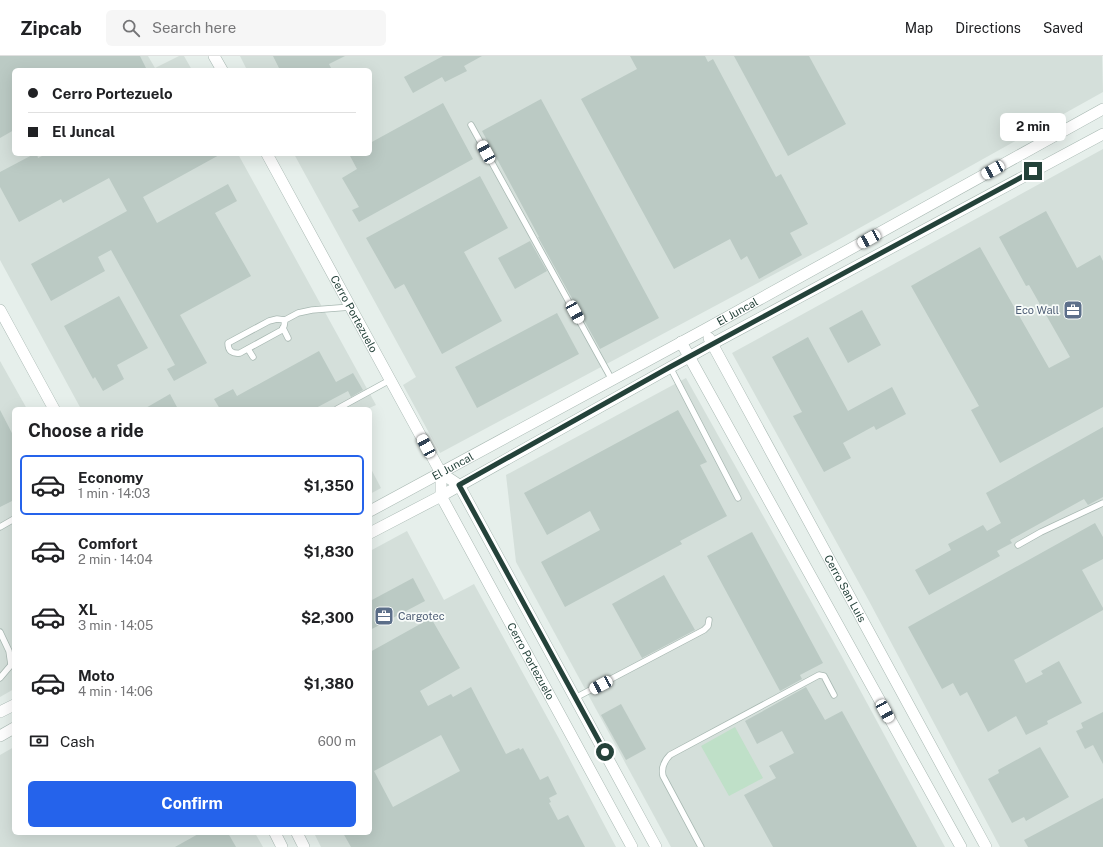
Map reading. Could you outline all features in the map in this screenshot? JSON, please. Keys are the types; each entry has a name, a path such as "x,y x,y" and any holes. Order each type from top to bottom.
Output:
{"street":[{"path":"214,56 221,68"},
{"name":"El Juncal","path":"372,510 704,330 1103,109"},
{"name":"El Juncal","path":"372,532 441,496 712,344 1103,134"},
{"name":"Cerro Portezuelo","path":"268,156 441,473 459,485 656,847"},
{"path":"0,310 53,407"},
{"name":"Cerro San Luis","path":"704,330 986,847"},
{"path":"681,342 961,847"},
{"name":"Cerro Portezuelo","path":"441,473 441,496 632,847"},
{"path":"0,712 12,706"},
{"path":"0,736 12,729"},
{"path":"275,835 282,847"},
{"path":"297,835 304,847"}],"lane":[{"path":"472,125 612,380"},
{"path":"283,328 282,330 240,353 235,354 230,352 228,348 228,343 269,321 277,319 284,320 298,313 312,310 351,307"},
{"path":"284,320 283,328 288,338"},
{"path":"248,349 253,357"},
{"path":"670,367 738,498"},
{"path":"341,407 390,380"},
{"path":"1018,545 1041,532 1103,503"},
{"path":"0,527 12,521"},
{"path":"575,698 704,630 708,626 709,620"},
{"path":"0,632 9,651 11,665 0,678"},
{"path":"701,847 663,776 662,768 666,759 670,755 819,675 824,676 834,695"}],"shaded area":[{"path":"0,56 148,56 155,68 12,68 12,156 239,156 376,405 372,407 80,407 0,260"},
{"path":"179,56 184,56 191,68 155,68"},
{"path":"240,56 1102,56 1103,92 829,245 440,453 403,385 416,377 295,156 372,156 372,68 246,68"},
{"path":"1103,149 1103,847 1000,847 869,601 732,353"},
{"path":"0,361 26,407 12,407 12,690 0,697"},
{"path":"686,378 841,655 945,847 671,847 516,562 506,475"},
{"path":"372,471 381,488 372,493"},
{"path":"407,531 444,600 474,584 558,737 616,847 321,847 315,835 372,835 372,550"},
{"path":"12,748 12,835 256,835 263,847 0,847 0,755"}],"green space":[{"path":"735,727 763,778 729,796 701,746"}],"building":[{"path":"0,56 140,56 146,68 12,68 12,131 0,138"},
{"path":"273,56 345,56 329,64 331,68 279,68"},
{"path":"443,56 482,56 464,66 467,71 445,82 442,77 413,93 404,77"},
{"path":"630,56 705,56 708,62 713,59 776,177 781,174 808,224 790,233 802,255 759,279 747,256 741,260 730,239 674,269 581,99 637,69"},
{"path":"734,56 809,56 846,124 788,156"},
{"path":"541,99 659,318 600,349 538,237 482,131"},
{"path":"443,103 473,159 359,222 352,210 359,207 342,178 357,169 350,156 372,156 372,142"},
{"path":"30,156 38,156 38,158 42,156 217,156 143,197 157,223 228,184 237,201 215,213 251,276 180,315 207,363 174,381 167,369 175,365 111,250 98,257 105,271 51,301 31,264 127,211 109,178 63,203 61,199 19,222 0,187 0,172"},
{"path":"480,176 508,228 464,252 502,321 442,354 404,284 395,289 366,238"},
{"path":"1046,211 1077,268 1100,255 1103,261 1103,407 1000,463 971,410 979,406 911,286 980,247 1049,368 1070,357 1029,285 1026,286 999,237"},
{"path":"530,241 547,271 515,289 498,258"},
{"path":"119,296 148,348 117,365 124,379 103,391 95,377 93,379 64,326"},
{"path":"862,310 881,345 848,363 829,328"},
{"path":"557,313 579,354 477,408 455,367"},
{"path":"808,337 848,411 892,387 906,414 876,430 874,426 843,443 851,458 824,472 793,416 802,412 772,357"},
{"path":"319,351 336,382 353,373 363,390 351,397 348,391 318,407 219,407 214,399 233,389 237,396"},
{"path":"170,394 177,407 147,407"},
{"path":"0,410 12,433 12,501 0,507"},
{"path":"678,410 707,462 700,465 727,516 680,541 682,544 565,607 541,562 600,530 590,511 547,535 524,493"},
{"path":"1103,427 1103,497 1088,505 1084,499 1010,540 1012,543 997,551 1000,556 929,595 915,570 951,550 948,544 983,525 987,531 1001,523 986,493"},
{"path":"1095,523 1103,537 1103,559 1082,570 1103,610 1014,660 1026,683 1043,674 1041,671 1059,661 1082,703 1047,721 1048,724 1026,735 1016,716 988,732 967,692 960,696 953,683 942,689 908,627"},
{"path":"752,532 823,663 800,675 802,679 780,691 707,556"},
{"path":"664,575 695,630 642,658 612,604"},
{"name":"Cargotec","path":"413,578 425,601 372,629 372,600"},
{"path":"431,618 460,668 420,691 428,706 451,694 453,697 471,687 506,754 519,748 520,750 523,748 540,780 548,776 557,794 549,798 551,802 549,803 558,820 568,815 585,847 351,847 344,835 372,835 372,651","holes":["441,735 460,771 393,807 374,771"]},
{"path":"806,687 825,720 842,711 917,847 773,847 744,795 776,778 769,766 794,753 782,731 757,744 745,721"},
{"path":"621,704 646,749 626,760 601,715"},
{"path":"1103,712 1103,764 1093,745 1085,749 1076,731 1083,728 1081,723"},
{"path":"1040,747 1069,797 1026,821 1024,817 1012,823 988,779 999,773 998,770"},
{"path":"1103,798 1103,847 1028,847 1024,840"},
{"path":"196,835 229,835 236,847 175,847"}],"place":[{"name":"Eco Wall","path":"1073,310"},
{"name":"Cargotec","path":"384,616"}],"route":[{"path":"605,752 459,485 670,367 1033,171"}]}
